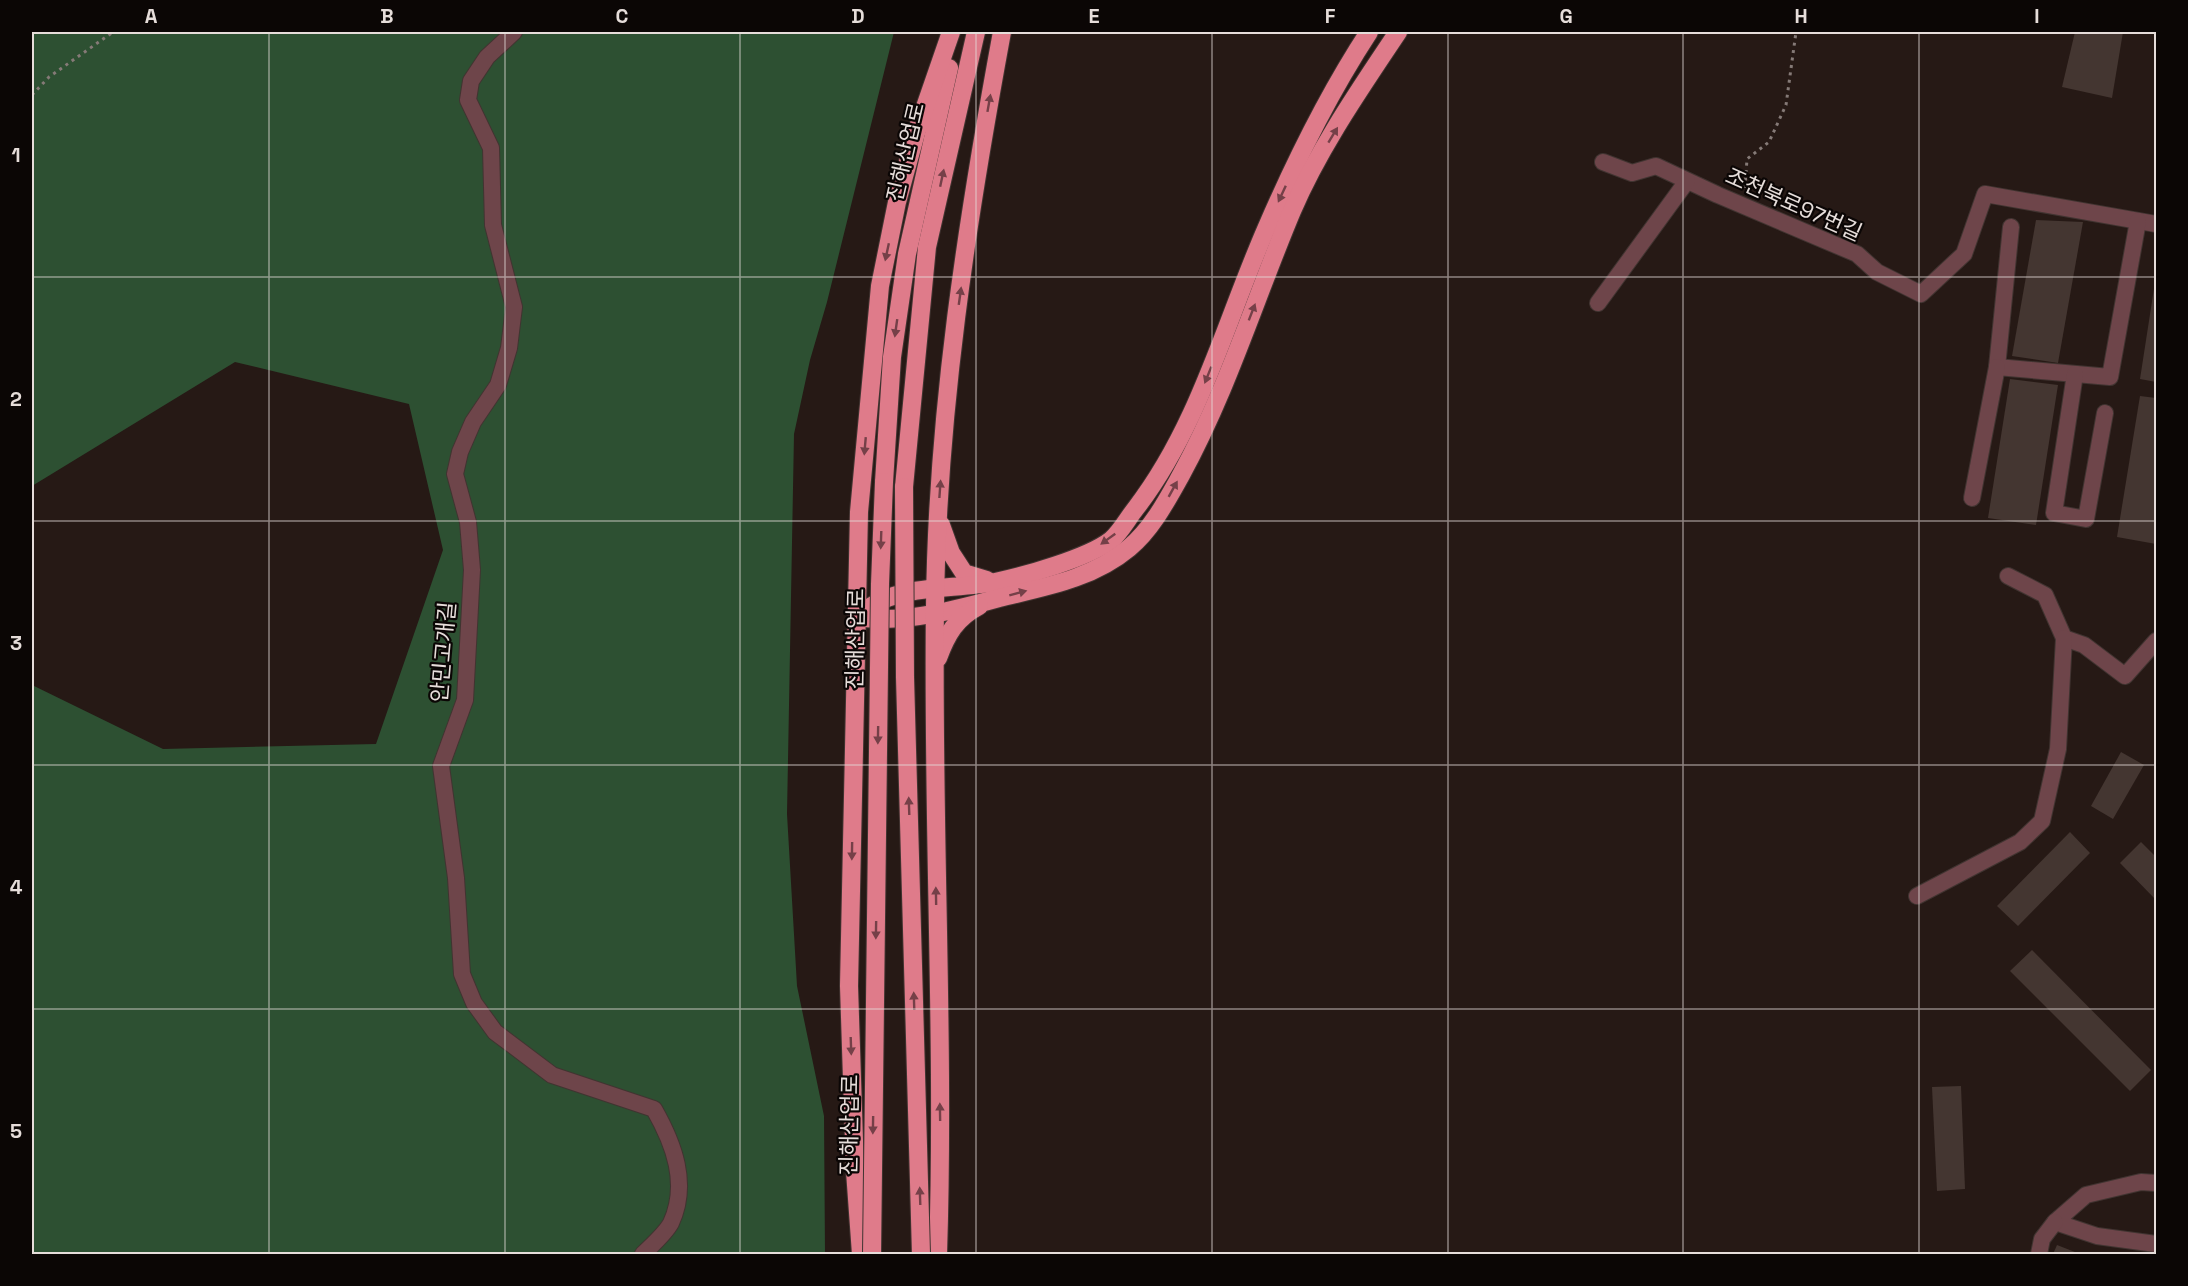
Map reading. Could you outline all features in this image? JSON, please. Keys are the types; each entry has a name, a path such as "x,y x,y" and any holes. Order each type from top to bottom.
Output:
{"highway":[{"path":"861,1254 855,1171 849,986 860,512 880,286 899,195 933,137 951,32"},
{"name":"진해산업로","path":"921,1254 905,677 904,487 915,353 927,247 925,211 933,137 958,32"},
{"name":"진해산업로","path":"933,137 976,32"},
{"path":"938,1254 941,1174 933,737 938,516 947,390 980,160 1002,32"},
{"path":"858,617 869,605 889,597 995,582 1059,564 1111,540 1155,483 1194,410 1266,230 1304,149 1369,32"},
{"path":"858,617 886,621 991,600 1083,577 1130,548 1163,508 1202,437 1293,209 1318,160 1398,32"},
{"name":"진해산업로","path":"872,1254 880,584 884,482 892,357 907,254 925,211"},
{"path":"938,516 951,554 964,573 995,582"},
{"path":"934,668 948,632 964,614 991,600"}],"street":[{"name":"안민고개길","path":"514,32 487,57 471,81 468,100 491,148 493,225 514,307 509,348 498,385 473,422 460,452 455,474 468,522 472,570 465,700 441,766 456,878 462,974 474,1004 495,1032 552,1074 654,1109 667,1131 676,1159 680,1189 670,1224 643,1254"},
{"name":"조천북로97번길","path":"1603,162 1632,173 1656,166 1857,254 1877,272 1921,294 1964,254 1985,194 2157,224"},
{"path":"1598,303 1686,181"},
{"path":"1997,367 2110,377 2139,221"},
{"path":"1972,498 1997,367 2011,228"},
{"path":"2075,374 2054,513 2086,519 2105,413"},
{"path":"1917,896 2020,843 2042,821 2058,749 2064,638 2045,595 2008,576"},
{"path":"2064,638 2084,645 2125,676 2157,641"},
{"path":"2039,1254 2042,1239 2055,1222 2086,1195 2141,1182 2157,1184"},
{"path":"2055,1222 2097,1236 2157,1244"}],"path":[{"path":"32,95 49,77 113,32"},
{"path":"1744,206 1747,159 1769,142 1786,105 1796,32"}],"green space":[{"path":"32,32 894,32 827,302 810,360 794,434 787,814 797,986 824,1116 825,1254 32,1254 32,685 163,749 376,744 443,550 409,404 235,362 32,486"}],"building":[{"path":"2075,32 2123,32 2112,98 2062,87"},
{"path":"2036,220 2083,222 2058,363 2012,356"},
{"path":"2156,282 2156,382 2140,379"},
{"path":"2010,379 2058,385 2036,525 1988,518"},
{"path":"2140,396 2156,398 2156,544 2117,537"},
{"path":"2121,752 2144,765 2113,819 2091,806"},
{"path":"2070,832 2090,853 2018,926 1997,906"},
{"path":"2141,842 2156,857 2156,900 2120,863"},
{"path":"2032,950 2151,1070 2130,1091 2010,971"},
{"path":"1961,1086 1965,1189 1937,1191 1932,1087"},
{"path":"2057,1245 2080,1254 2053,1254"}]}
